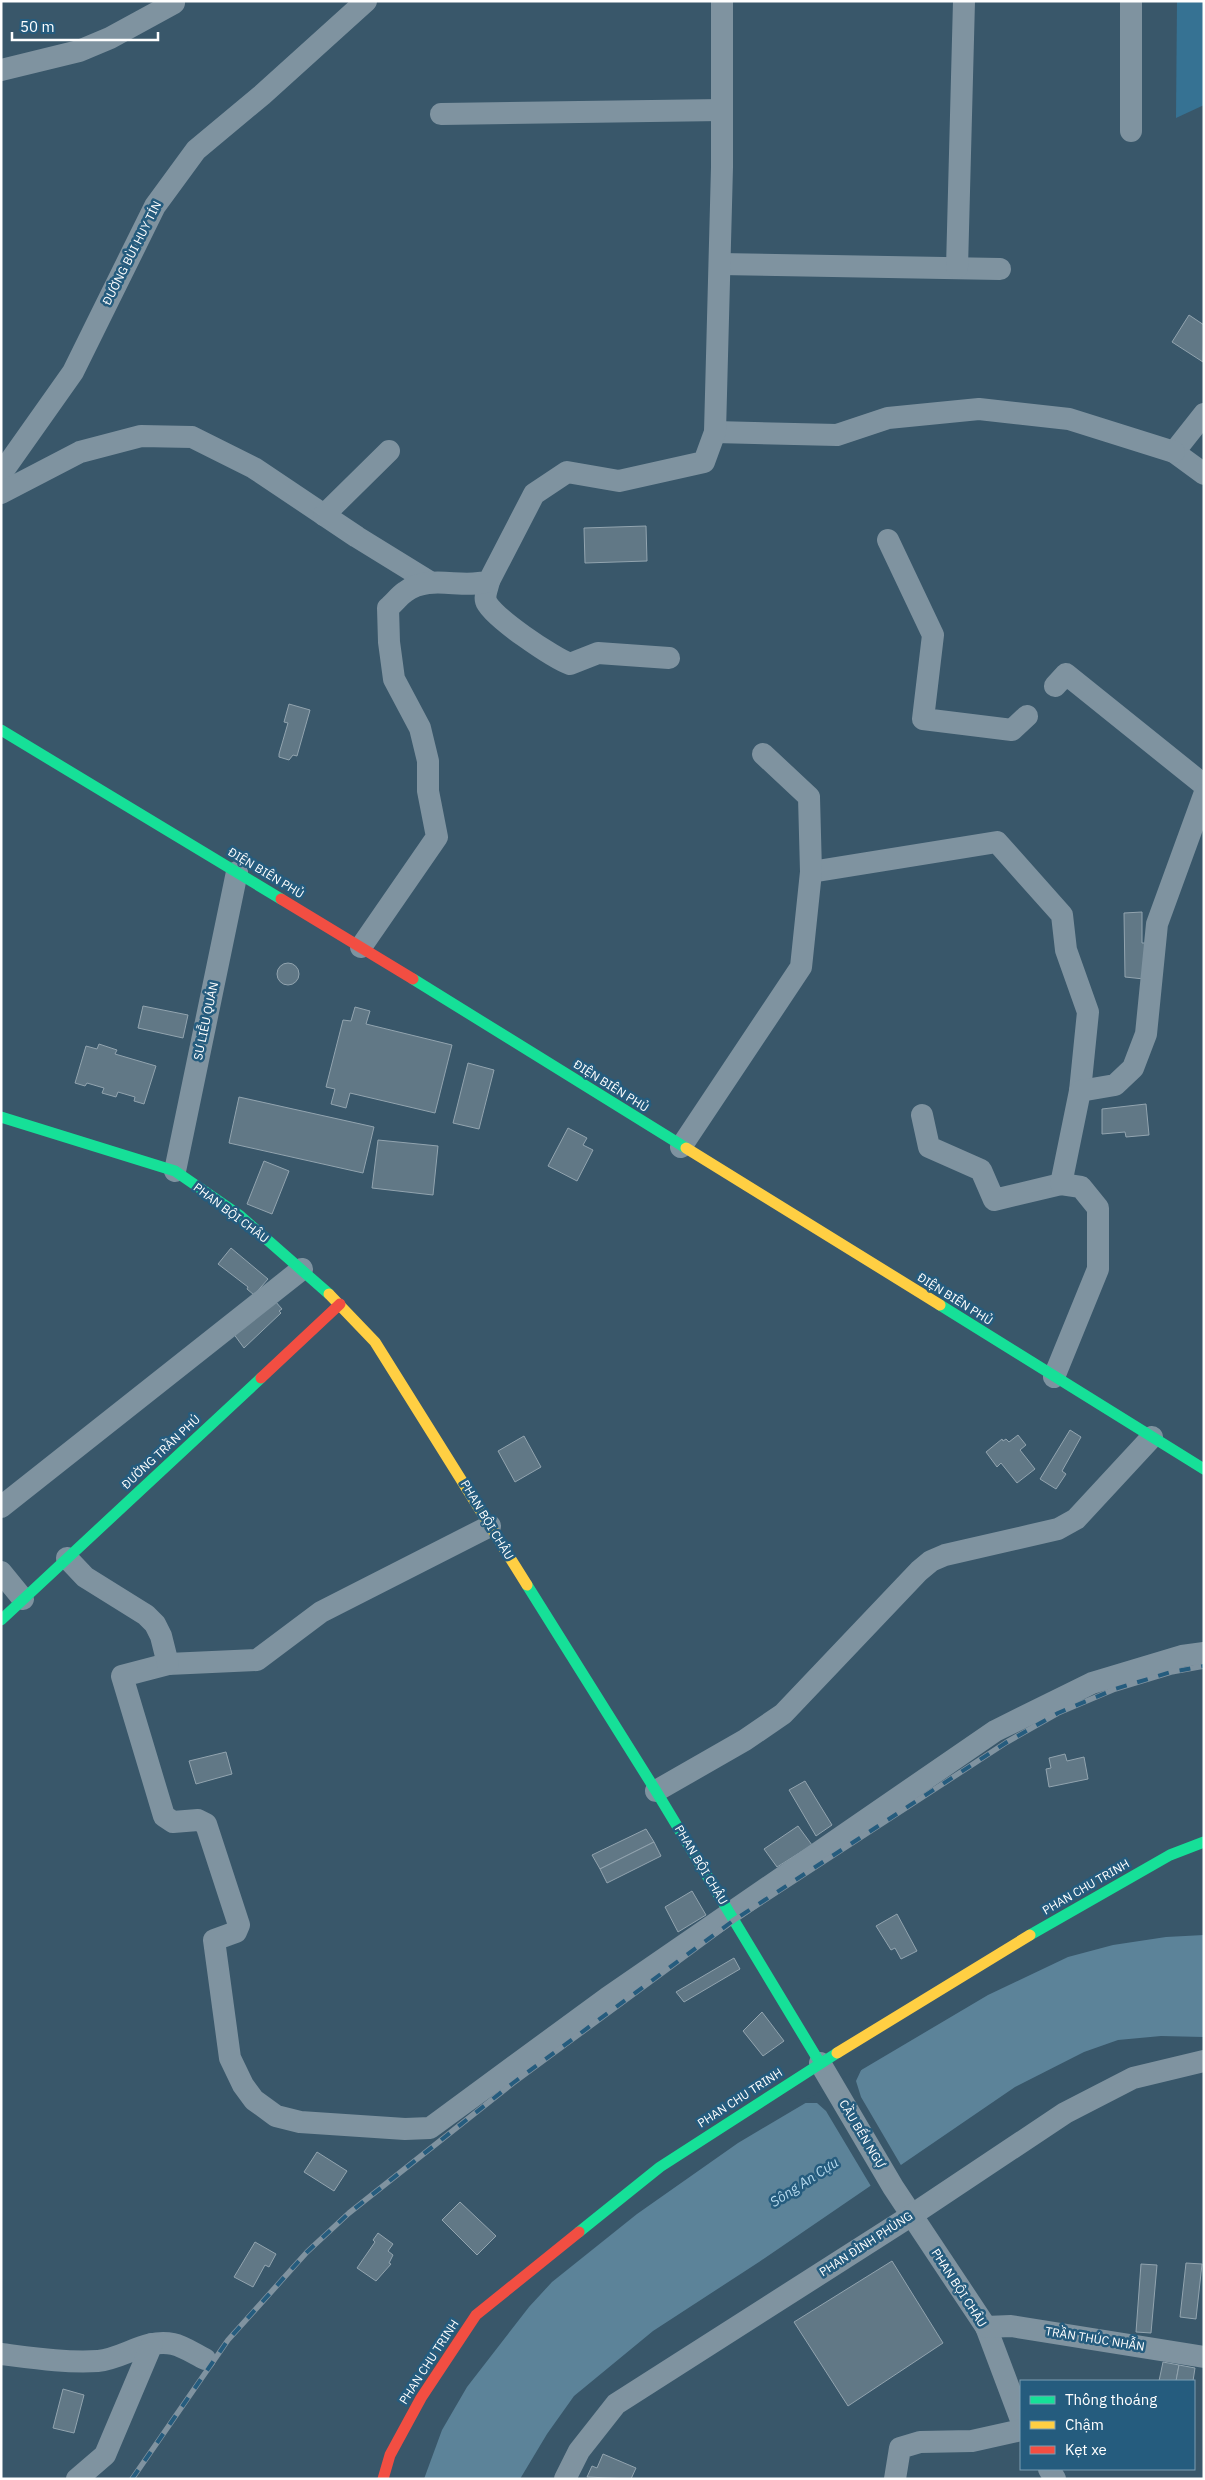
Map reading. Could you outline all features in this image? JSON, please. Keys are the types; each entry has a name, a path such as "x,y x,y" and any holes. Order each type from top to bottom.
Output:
{"street":[{"name":"ĐƯỜNG BÙI HUY TÍN","path":"1,474 74,372 155,206 196,150 262,96 366,1"},
{"path":"669,658 598,653 570,664 558,660 499,617 488,607 485,599 489,581 534,494 567,472 618,481 704,462 715,432 720,264 722,1"},
{"path":"957,268 964,1"},
{"path":"1131,1 1131,131"},
{"path":"1,70 79,51 110,38 174,3"},
{"path":"441,114 722,110"},
{"path":"720,264 1000,269"},
{"path":"715,432 837,435 888,418 979,409 1069,419 1174,452 1204,474"},
{"path":"1174,452 1204,414"},
{"path":"1,493 80,452 142,436 192,437 254,468 430,582"},
{"path":"324,515 389,451"},
{"path":"888,540 933,635 923,719 1012,730 1027,716"},
{"path":"361,947 437,837 428,791 428,761 420,728 394,679 389,642 388,608 406,591 430,582 476,585 489,581"},
{"path":"1055,686 1066,674 1204,785"},
{"name":"ĐIỆN BIÊN PHỦ","path":"1,730 361,947 681,1147 1204,1469"},
{"path":"681,1147 801,967 811,872 809,797 762,754"},
{"path":"1080,1091 1115,1085 1133,1068 1146,1034 1157,924 1204,795"},
{"path":"811,872 997,842 1062,915 1066,950 1088,1012 1080,1091 1061,1184"},
{"name":"SƯ LIỄU QUÁN","path":"175,1171 237,872"},
{"path":"922,1115 929,1147 981,1170 994,1200 1061,1184 1081,1187 1098,1208 1098,1269 1054,1377"},
{"name":"PHAN BỘI CHÂU","path":"1,1117 175,1171 239,1216 302,1269 340,1304 375,1342 656,1791 825,2072"},
{"path":"1,1507 302,1269"},
{"name":"ĐƯỜNG TRẦN PHÚ","path":"1,1620 340,1304"},
{"path":"656,1791 745,1740 783,1714 919,1571 931,1561 945,1555 1058,1529 1068,1525 1152,1437"},
{"path":"490,1526 321,1612 257,1660 168,1664 122,1676 164,1816 172,1822 198,1820 206,1824 239,1925 236,1932 214,1940 230,2058 243,2085 254,2100 276,2116 300,2122 405,2129 430,2128 607,1998 994,1732 1092,1683 1182,1656 1204,1653"},
{"path":"67,1558 84,1577 150,1619 161,1636 168,1664"},
{"path":"1,1572 23,1599"},
{"name":"PHAN CHU TRINH","path":"383,2479 390,2455 421,2398 476,2315 660,2167 825,2072 1039,1930 1170,1855 1204,1842"},
{"name":"PHAN ĐÌNH PHÙNG","path":"565,2479 579,2451 616,2404 912,2215 1065,2113 1133,2078 1204,2061"},
{"name":"CẦU BẾN NGỰ","path":"825,2072 912,2215"},
{"name":"PHAN BỘI CHÂU","path":"912,2215 986,2327 1020,2417"},
{"name":"TRẦN THÚC NHẪN","path":"986,2327 1011,2326 1204,2357"},
{"path":"77,2479 105,2455 152,2344"},
{"path":"1,2354 50,2360 96,2361 107,2360 152,2344 173,2344 205,2359"},
{"path":"895,2479 900,2448 920,2442 972,2441 1020,2430"}],"shaded area":[{"path":"1177,1 1204,1 1204,105 1176,118"}],"water":[{"name":"Sông An Cựu","path":"1204,1935 1204,2037 1161,2036 1118,2040 1084,2052 1015,2087 759,2262 653,2331 574,2396 547,2434 520,2479 424,2479 442,2430 467,2387 529,2307 552,2282 637,2214 738,2143 988,1995 1068,1957 1113,1945 1166,1937"}],"pier":[{"path":"863,2066 856,2081 861,2097 902,2167 872,2188 826,2111 817,2103 801,2103"}],"building":[{"path":"1189,315 1204,325 1203,362 1172,342"},
{"path":"646,526 647,561 585,563 584,528"},
{"path":"289,704 310,710 297,756 293,755 289,760 279,757 279,754 288,723 284,722"},
{"path":"1142,912 1142,943 1148,943 1144,979 1125,977 1124,913"},
{"path":"288,963 298,970 299,974 292,984 288,985 278,978 277,974 284,964"},
{"path":"143,1006 188,1015 183,1038 138,1028"},
{"path":"355,1007 370,1011 366,1024 452,1045 435,1113 350,1093 346,1108 331,1104 335,1089 326,1087 343,1020 351,1021"},
{"path":"99,1044 117,1050 115,1054 156,1066 144,1104 134,1101 135,1097 118,1092 116,1097 102,1093 104,1088 87,1083 85,1086 75,1083 86,1046 97,1049"},
{"path":"468,1063 494,1070 479,1129 453,1123"},
{"path":"239,1097 374,1127 363,1173 229,1143"},
{"path":"1146,1104 1149,1135 1126,1137 1125,1132 1102,1134 1102,1109"},
{"path":"568,1128 587,1138 583,1145 593,1150 577,1181 548,1166"},
{"path":"378,1140 438,1146 433,1195 372,1188"},
{"path":"264,1161 289,1171 272,1214 247,1204"},
{"path":"231,1248 268,1279 254,1295 247,1289 248,1287 218,1264"},
{"path":"275,1301 282,1309 279,1311 281,1313 244,1348 233,1333"},
{"path":"1070,1430 1081,1437 1062,1471 1066,1474 1056,1489 1040,1479"},
{"path":"1018,1435 1026,1445 1020,1450 1035,1469 1017,1483 1001,1463 997,1467 986,1452 1002,1439 1003,1441 1006,1439 1009,1442"},
{"path":"524,1436 541,1467 515,1482 498,1451"},
{"path":"226,1752 232,1774 196,1784 189,1761"},
{"path":"1065,1754 1067,1761 1084,1757 1088,1779 1049,1787 1046,1769 1051,1768 1049,1758"},
{"path":"805,1781 832,1825 816,1836 789,1790"},
{"path":"798,1826 812,1845 777,1867 764,1849"},
{"path":"646,1829 654,1842 600,1869 592,1855"},
{"path":"654,1842 661,1856 607,1883 600,1869"},
{"path":"692,1891 706,1915 678,1932 665,1907"},
{"path":"897,1914 917,1951 901,1959 895,1948 891,1950 876,1926"},
{"path":"734,1958 740,1969 684,2002 676,1992"},
{"path":"762,2012 784,2041 763,2056 743,2031"},
{"path":"317,2152 347,2171 334,2191 304,2172"},
{"path":"460,2202 496,2236 477,2255 442,2220"},
{"path":"378,2233 393,2244 388,2251 393,2255 389,2263 391,2264 376,2281 357,2268 375,2242 373,2240"},
{"path":"255,2242 276,2254 269,2267 265,2265 253,2287 234,2277"},
{"path":"892,2261 943,2343 848,2406 794,2322"},
{"path":"1186,2263 1202,2264 1196,2319 1180,2317"},
{"path":"1141,2264 1157,2265 1151,2333 1136,2332"},
{"path":"1163,2362 1179,2365 1176,2380 1159,2380"},
{"path":"1179,2365 1195,2368 1193,2380 1176,2380"},
{"path":"63,2389 84,2395 74,2433 53,2428"},
{"path":"603,2454 636,2468 631,2479 587,2477 592,2466 597,2468"}],"railway":[{"path":"132,2479 228,2340 307,2252 349,2213 513,2083 734,1920 1007,1742 1058,1713 1115,1689 1171,1672 1204,1666"}],"traffic: fast":[{"path":"1,730 281,899"},
{"path":"413,979 686,1148"},
{"path":"1,1117 175,1171 239,1215 329,1294"},
{"path":"940,1305 1204,1469"},
{"path":"1,1620 261,1378"},
{"path":"527,1585 656,1791 820,2063"},
{"path":"1030,1935 1170,1855 1204,1842"},
{"path":"579,2232 660,2167 837,2053"}],"traffic: slow":[{"path":"686,1148 940,1305"},
{"path":"329,1294 375,1342 527,1585"},
{"path":"837,2053 1030,1935"}],"traffic: jam":[{"path":"281,899 413,979"},
{"path":"261,1378 340,1304"},
{"path":"383,2479 390,2455 421,2398 476,2315 579,2232"}]}
